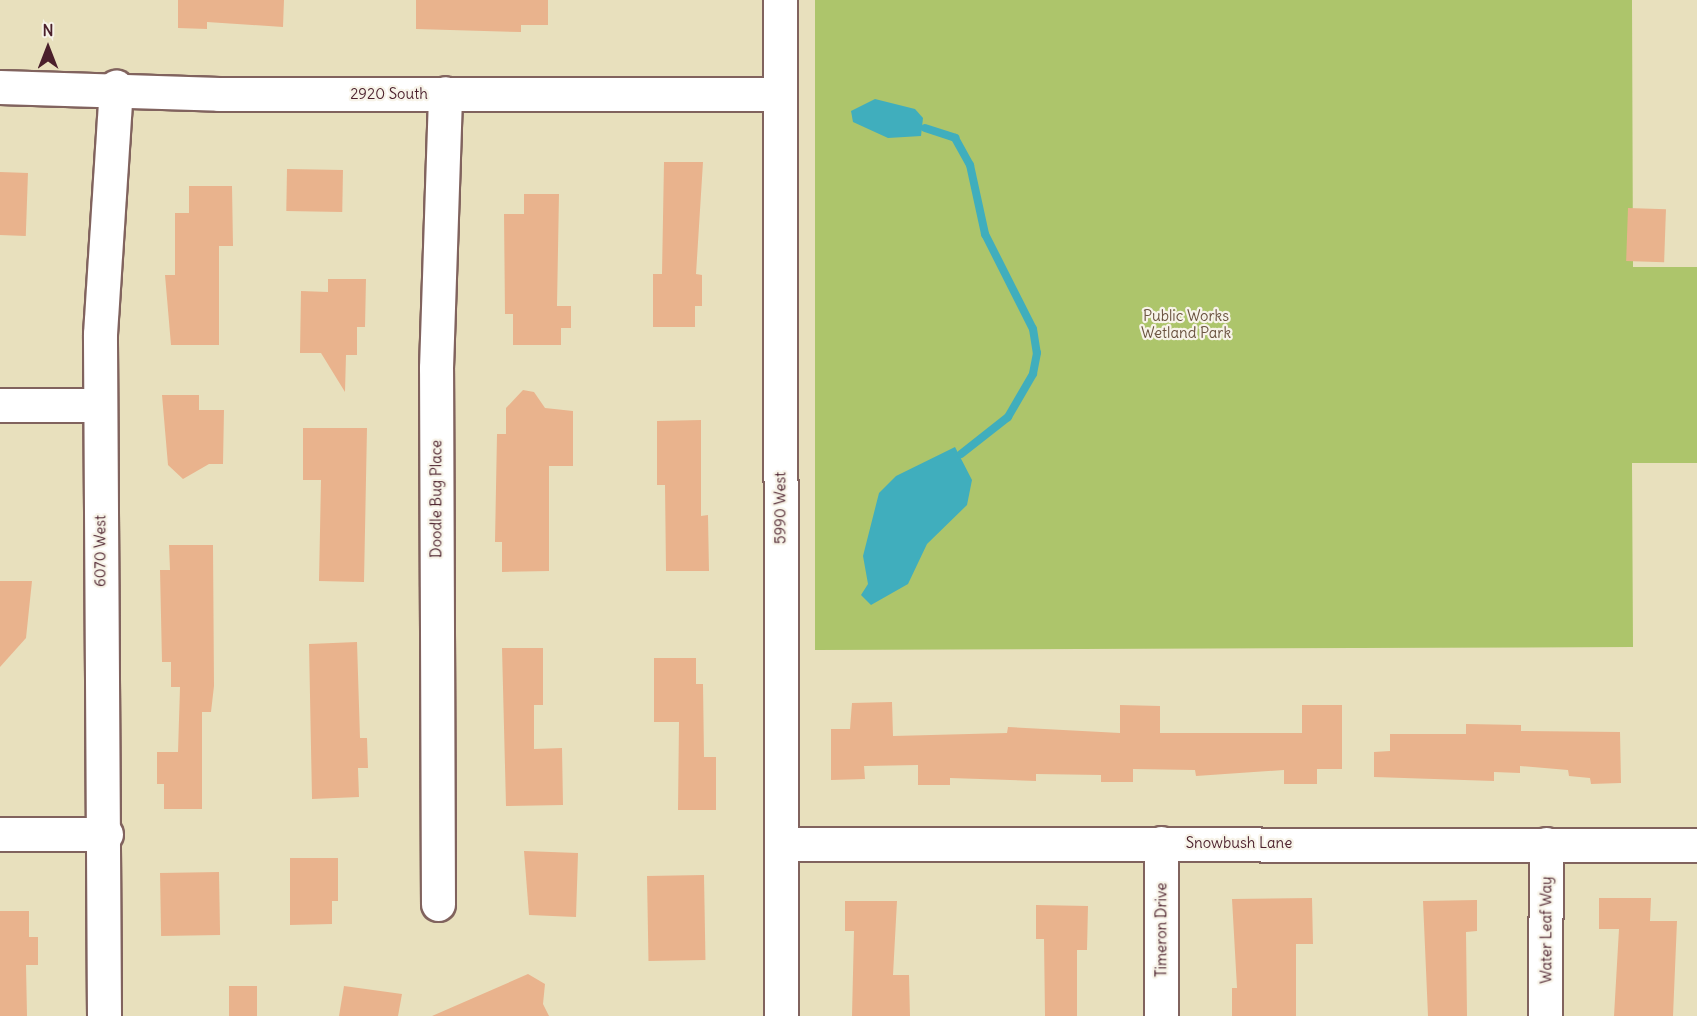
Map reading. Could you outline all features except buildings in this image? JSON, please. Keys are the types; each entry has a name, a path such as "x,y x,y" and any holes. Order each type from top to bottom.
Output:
{"street":[{"name":"5990 West","path":"780,0 782,1016"},
{"name":"2920 South","path":"0,87 116,87 219,94 779,94"},
{"name":"6070 West","path":"104,1016 106,834 100,405 116,87"},
{"name":"Doodle Bug Place","path":"438,904 436,368 445,93"},
{"path":"0,405 100,405"},
{"path":"0,834 106,834"},
{"name":"Timeron Drive","path":"1161,843 1161,1016"},
{"name":"Snowbush Lane","path":"781,844 1697,845"},
{"name":"Water Leaf Way","path":"1545,1016 1546,844"}],"green space":[{"name":"Public Works Wetland Park","path":"815,0 1632,0 1633,267 1697,267 1697,463 1632,463 1633,647 815,650"}],"water":[{"path":"875,99 915,109 923,118 921,136 888,138 853,122 851,111"},
{"path":"955,447 972,480 967,505 927,544 908,584 871,605 861,595 868,584 863,556 879,493 896,476"}],"waterway":[{"path":"925,128 955,138 970,165 985,234 1033,329 1037,353 1033,374 1008,417 961,454"}]}
